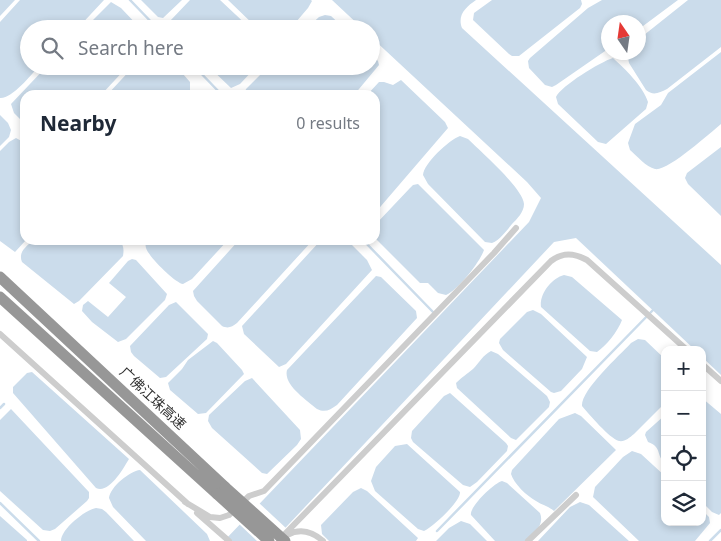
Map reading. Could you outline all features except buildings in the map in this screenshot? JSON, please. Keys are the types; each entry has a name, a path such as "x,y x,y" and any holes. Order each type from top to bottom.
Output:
{"highway":[{"name":"广佛江珠高速","path":"0,277 221,490 269,541"},
{"name":"广佛江珠高速","path":"0,297 221,490 282,540"}],"street":[{"path":"185,502 210,516 220,518 229,515 249,496 264,491 516,228"},
{"path":"282,540 555,258 568,254 587,260 682,346"},
{"path":"0,334 229,541"},
{"path":"706,368 721,381"},
{"path":"528,541 576,494"},
{"path":"282,540 290,533 301,531 313,533 323,541"}],"water":[{"path":"0,0 15,0 0,16"},
{"path":"20,0 104,0 85,20 20,20 20,75 31,75 16,91 0,98 0,22"},
{"path":"141,0 182,0 163,18 158,17"},
{"path":"190,0 220,0 241,20 171,20"},
{"path":"228,0 312,1 298,20 249,20"},
{"path":"332,0 476,0 462,15 462,28 721,265 721,375 706,361 706,346 691,346 576,238 554,242 273,541 224,541 529,222 541,198 527,182 380,45 380,20 353,20"},
{"path":"492,0 581,0 582,4 580,8 519,56 512,56 473,20 474,13"},
{"path":"602,0 678,0 646,24 646,15 601,15 601,54 556,85 552,87 545,85 529,68 528,61 588,8"},
{"path":"688,0 721,0 721,47 667,89 659,93 651,93 646,90 629,63 628,60 646,60 646,33"},
{"path":"111,2 121,8 132,20 93,20"},
{"path":"331,16 335,20 316,20 319,17"},
{"path":"721,52 721,124 669,164 655,169 648,166 630,150 628,143 635,124 661,105 668,93"},
{"path":"608,60 615,60 638,84 648,102 646,109 606,144 598,142 558,104 556,97 565,87 599,64"},
{"path":"38,75 120,75 106,90 24,90"},
{"path":"126,75 184,75 190,82 190,90 112,90"},
{"path":"217,75 248,75 240,84 231,88"},
{"path":"260,75 371,75 358,90 246,89"},
{"path":"401,80 445,122 448,128 380,207 380,90 372,90 379,82 393,85"},
{"path":"20,94 20,119 14,113 11,104"},
{"path":"0,115 8,123 11,130 9,137 0,146"},
{"path":"460,136 468,139 500,170 522,197 523,210 518,218 501,237 492,243 485,242 428,184 423,175 424,170 438,152"},
{"path":"16,138 20,140 21,245 15,252 0,241 0,151"},
{"path":"721,147 721,216 688,184 685,178 687,173"},
{"path":"418,184 484,250 468,275 456,288 446,295 438,293 428,283 420,283 380,243 380,220 413,185"},
{"path":"27,245 122,245 123,256 74,304 22,262 21,255"},
{"path":"146,245 223,245 192,279 183,284 156,263"},
{"path":"234,245 308,245 237,323 232,326 222,326 197,301 193,291"},
{"path":"316,245 352,245 367,260 372,270 286,364 279,367 244,334 242,326"},
{"path":"136,260 167,294 165,300 126,339 118,342 92,322 82,311 83,305 88,301 108,317 126,297 109,283 128,261"},
{"path":"564,275 572,277 622,320 611,338 597,352 590,351 541,307 542,297 547,287 555,279"},
{"path":"376,276 381,277 416,311 417,318 337,405 323,411 317,409 292,387 287,376 287,370"},
{"path":"176,302 208,334 207,339 166,377 160,378 134,356 130,346 169,305"},
{"path":"533,310 541,314 587,357 582,369 561,391 551,392 503,350 499,343 500,339 527,312"},
{"path":"638,339 645,340 661,355 661,407 634,434 625,440 619,441 605,431 582,406 583,399 594,382 631,343"},
{"path":"213,341 217,343 244,374 206,413 198,414 170,390 168,383 188,360"},
{"path":"491,351 498,354 547,396 550,402 549,407 516,440 511,438 457,388 456,383"},
{"path":"32,372 129,459 111,484 101,489 96,488 13,393 13,387 27,373"},
{"path":"252,378 300,430 301,439 297,445 267,474 262,473 212,428 208,421 209,415 245,381"},
{"path":"450,393 508,446 507,451 470,487 463,485 413,442 411,438 412,431 444,396"},
{"path":"706,401 721,414 721,513 719,515 712,512 706,506"},
{"path":"11,409 89,492 87,501 55,529 50,531 43,530 0,491 0,420"},
{"path":"575,413 581,416 616,450 554,511 525,493 515,482 511,474 512,470 559,419"},
{"path":"661,419 661,457 655,446 648,442 645,435"},
{"path":"407,444 460,492 456,501 440,519 424,531 418,529 375,491 371,481 376,467 395,446"},
{"path":"632,451 641,454 661,472 661,526 706,526 706,514 709,517 710,523 695,541 639,541 593,497 595,487 623,457"},
{"path":"140,470 207,534 210,541 146,541 113,507 109,498 113,489 121,480 131,473"},
{"path":"502,481 507,483 540,513 540,525 525,541 495,541 471,515 471,511 483,496"},
{"path":"361,488 367,491 418,538 416,541 329,541 322,534 321,525 353,492"},
{"path":"580,502 589,505 629,541 538,541 570,507"},
{"path":"96,508 106,512 134,541 61,541 65,531 74,521 91,509"},
{"path":"0,516 27,540 27,541 0,541"},
{"path":"461,521 470,524 487,541 436,541 449,528"}],"pier":[{"path":"258,502 287,529 276,541 257,541 238,523"}],"waterway":[{"path":"130,0 149,20"},
{"path":"203,75 217,90"},
{"path":"368,245 433,312"},
{"path":"437,531 654,309"},
{"path":"0,408 4,404"},
{"path":"0,503 39,541"},
{"path":"710,541 721,530"}]}
